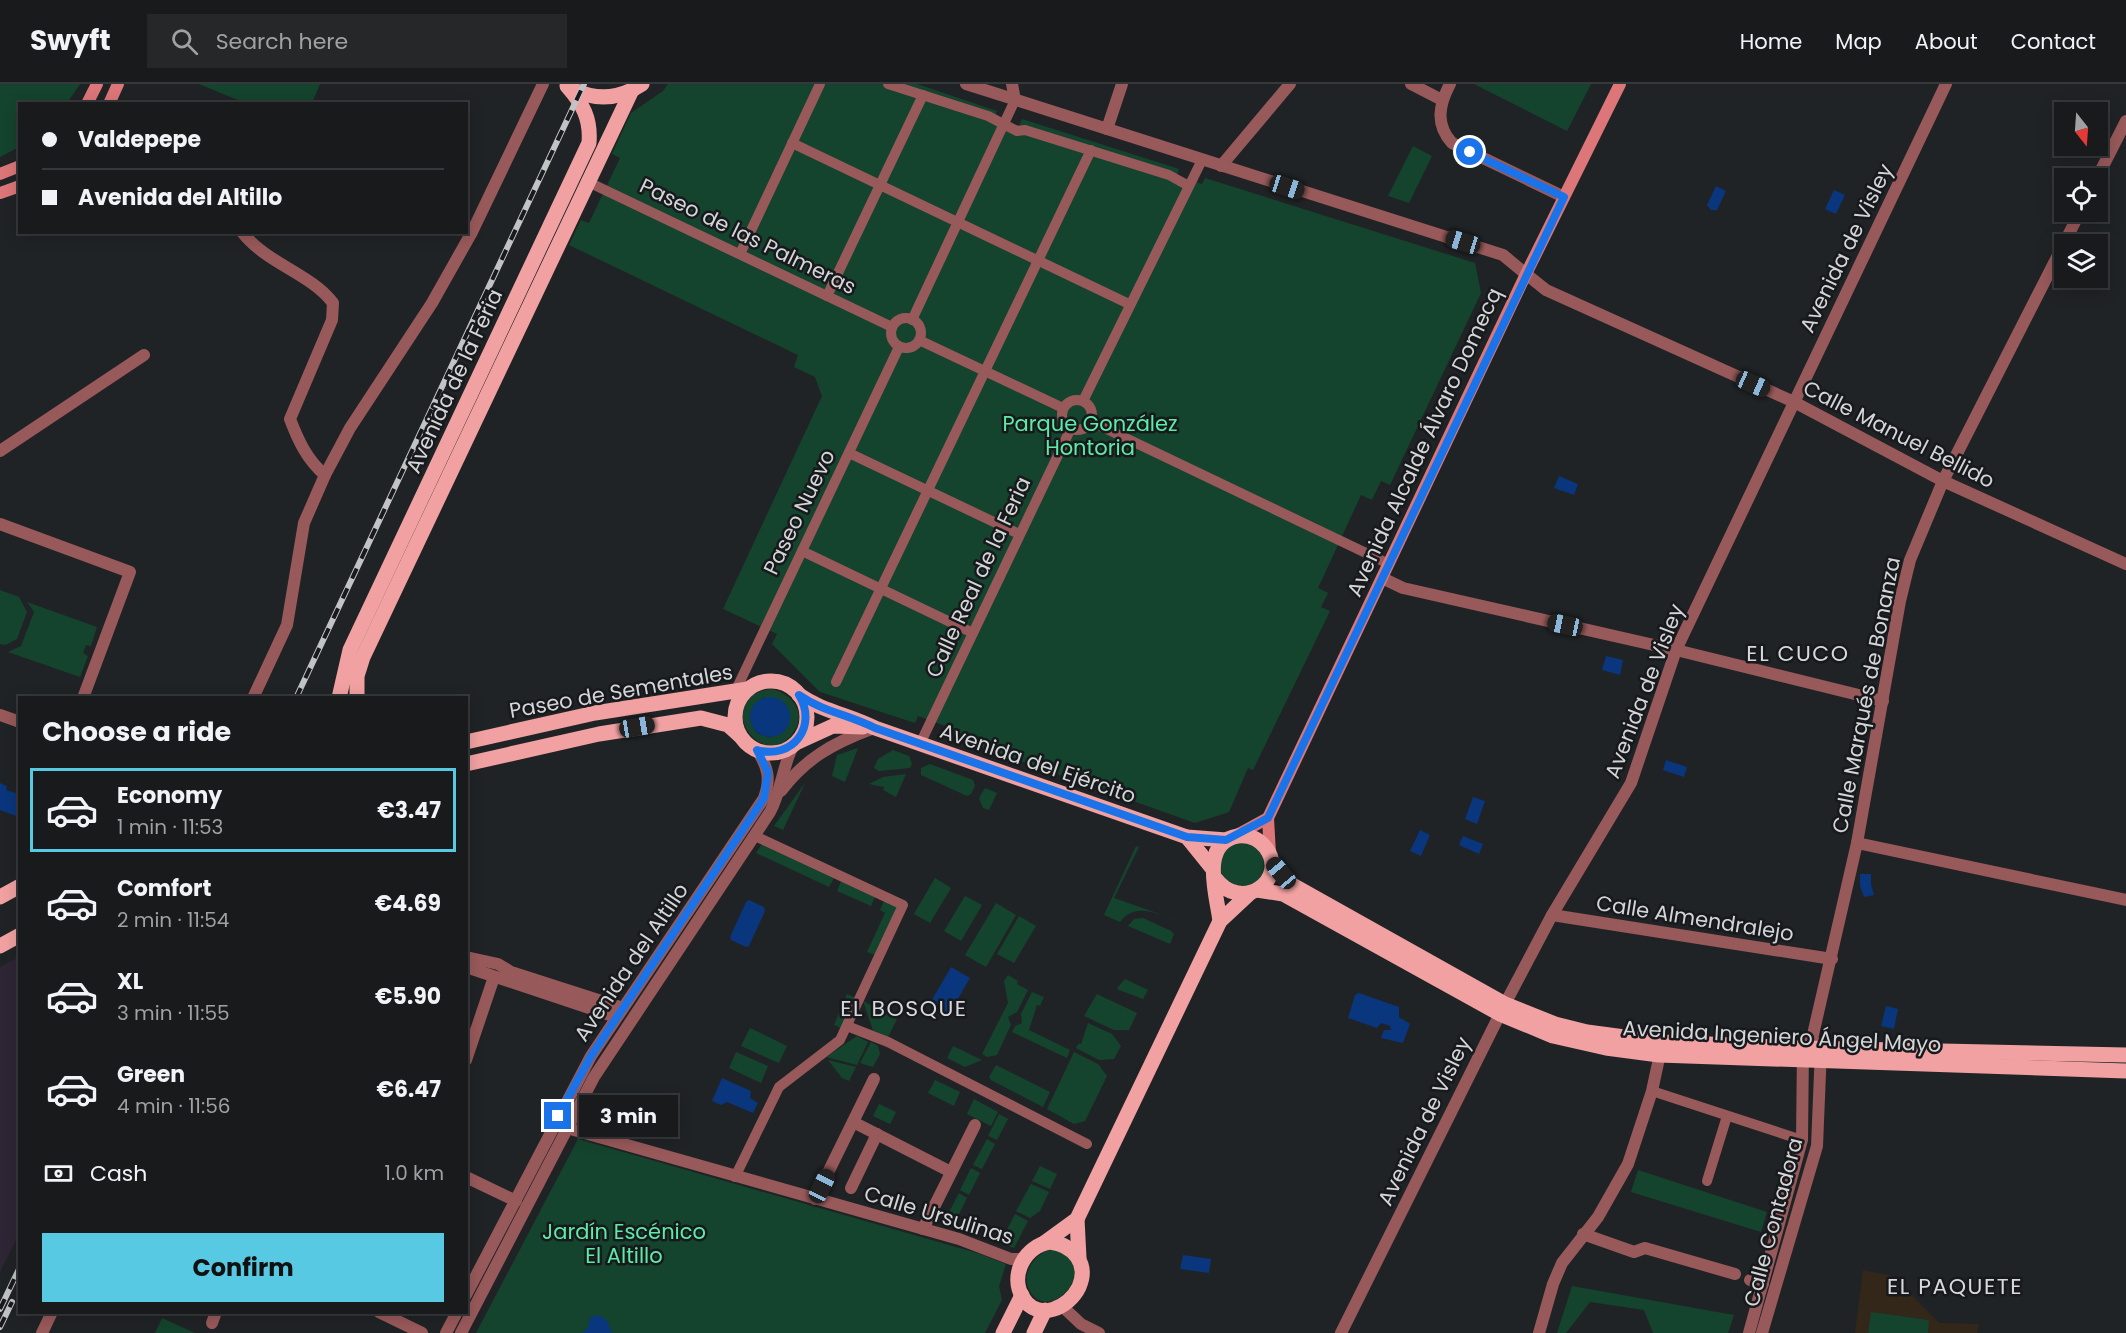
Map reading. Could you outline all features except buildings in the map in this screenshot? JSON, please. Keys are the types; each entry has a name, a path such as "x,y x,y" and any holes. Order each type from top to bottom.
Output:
{"main road":[{"path":"88,102 97,84"},
{"path":"110,102 118,84"},
{"name":"Avenida Alcalde Álvaro Domecq","path":"1271,859 1268,818 1526,274 1620,84"},
{"path":"566,85 582,94 598,97 615,97 637,88"},
{"name":"Avenida de la Feria","path":"339,696 350,650 589,143 590,129 587,115 580,101 566,85"},
{"name":"Avenida de la Feria","path":"357,696 357,676 363,657 586,181 637,88"},
{"path":"0,174 18,167"},
{"path":"0,193 18,187"},
{"path":"773,682 782,683 799,695 807,718 801,737 794,744 775,753 757,750 739,735 735,715 741,692 756,684 773,682"},
{"name":"Paseo de Sementales","path":"468,742 595,713 741,692"},
{"name":"Avenida del Ejército","path":"799,695 818,708 852,717 875,728 1187,837 1230,838"},
{"name":"Paseo de Sementales","path":"468,764 599,734 692,719 716,720 728,725 739,735"},
{"name":"Avenida del Ejército","path":"794,744 833,726 875,728"},
{"path":"1220,921 1214,855 1230,838 1268,818"},
{"path":"1187,837 1226,890 1235,894 1254,892"},
{"path":"1044,1243 1077,1219 1220,921 1268,879 1271,859 1262,843 1254,838 1230,838"},
{"name":"Avenida Ingeniero Ángel Mayo","path":"1271,859 1289,883 1502,1009"},
{"path":"0,897 18,887"},
{"name":"Avenida Ingeniero Ángel Mayo","path":"1254,892 1283,894 1553,1036 1606,1048 2126,1055"},
{"path":"0,946 18,936"},
{"name":"Avenida Ingeniero Ángel Mayo","path":"1812,1051 2126,1071"},
{"path":"1077,1219 1079,1258 1083,1269 1082,1280 1077,1291 1063,1307 1045,1310 1031,1307 1022,1295 1018,1278 1023,1259 1039,1244 1044,1243 1061,1243 1072,1249 1079,1258"},
{"path":"1004,1333 1022,1295"},
{"path":"1034,1333 1045,1310"}],"street":[{"path":"254,696 287,625 304,523 325,475 350,428 432,303 472,232 543,84"},
{"path":"740,254 820,84"},
{"path":"888,84 988,116 1005,126 1169,175 1187,185"},
{"name":"Calle Manuel Bellido","path":"966,84 1503,255 1545,290 1794,402 1942,481 2126,564"},
{"path":"912,320 1005,126 1015,100 1012,84"},
{"path":"1107,129 1122,84"},
{"path":"1221,166 1290,84"},
{"path":"1411,84 1442,100"},
{"path":"1450,84 1442,100 1442,124 1445,135 1452,143 1564,197"},
{"name":"Avenida de Visley","path":"1341,1333 1502,1009 1552,915 1631,783 1676,650 1946,84"},
{"path":"827,296 922,95"},
{"path":"2102,168 2126,121"},
{"path":"792,143 1129,304"},
{"path":"836,682 1090,150"},
{"path":"1083,401 1187,185 1202,160"},
{"name":"Paseo de las Palmeras","path":"586,181 892,327"},
{"name":"Calle Marqués de Bonanza","path":"1812,1051 1857,843 1900,601 1910,560 1942,481 2075,222"},
{"path":"244,234 262,254 314,285 333,303 332,320 290,419 299,442 315,467 325,475"},
{"path":"903,319 912,320 920,331 919,340 913,347 899,347 892,341 892,327 903,319"},
{"path":"919,340 1063,408"},
{"name":"Paseo Nuevo","path":"741,692 802,551 899,347"},
{"path":"0,451 144,355"},
{"path":"1074,400 1083,401 1090,408 1090,421 1080,429 1071,428 1062,417 1063,408 1074,400"},
{"path":"1090,421 1389,564"},
{"name":"Calle Real de la Feria","path":"920,744 1071,428"},
{"path":"849,453 1019,534"},
{"path":"0,524 129,572 84,696"},
{"path":"802,551 973,633"},
{"path":"1382,578 1409,590 1676,650 1883,701"},
{"path":"0,715 18,721"},
{"path":"780,792 800,768 823,750 875,728"},
{"name":"Avenida del Altillo","path":"461,1333 609,1051 754,836 780,792 785,765 794,744"},
{"name":"Avenida del Altillo","path":"468,1290 569,1095 620,1012 764,798 768,772 757,750"},
{"path":"735,1177 779,1087 840,1040 903,905 754,836"},
{"path":"1857,843 2126,900"},
{"name":"Calle Almendralejo","path":"1552,915 1832,959"},
{"path":"468,958 497,973"},
{"path":"468,967 497,973 620,1012"},
{"path":"468,1054 497,973"},
{"path":"847,1026 888,1042 1088,1144"},
{"path":"1539,1333 1562,1263 1598,1217 1628,1164 1652,1091 1661,1048"},
{"name":"Calle Contadora","path":"1749,1333 1802,1140 1812,1051"},
{"name":"Calle Contadora","path":"1762,1333 1817,1146 1812,1051"},
{"path":"815,1199 874,1079"},
{"path":"1652,1091 1802,1140"},
{"path":"1707,1181 1727,1116"},
{"path":"854,1122 951,1172"},
{"path":"923,1229 975,1125"},
{"name":"Calle Ursulinas","path":"567,1128 985,1247 1011,1259 1023,1259"},
{"path":"851,1188 877,1134"},
{"path":"468,1179 516,1201"},
{"path":"1583,1234 1634,1252 1645,1248 1735,1274"},
{"path":"1750,1280 1763,1284"},
{"path":"1063,1307 1081,1324 1099,1333"},
{"path":"42,1333 51,1314"},
{"path":"383,1314 422,1333"},
{"path":"446,1333 456,1314"}],"shaded area":[{"path":"18,958 18,1236 0,1272 0,967"},
{"path":"1863,1270 1893,1276 1939,1323 1979,1324 1977,1333 1855,1333"}],"green space":[{"path":"0,84 80,84 68,102 18,102 18,148 0,157"},
{"path":"199,84 320,84 312,102 243,102"},
{"name":"Parque González Hontoria","path":"668,84 917,84 997,111 995,116 1019,126 1022,119 1179,169 1177,175 1202,184 1205,178 1475,263 1481,293 1390,485 1381,481 1372,500 1361,495 1318,588 1328,593 1321,607 1330,611 1253,770 1248,768 1229,812 1195,823 945,734 948,727 918,716 915,723 820,692 772,644 777,634 723,609 822,396 815,377 794,367 798,355 569,245 581,220 589,223 620,158 612,154 631,113 663,91"},
{"path":"1474,84 1591,84 1567,131"},
{"path":"1413,146 1432,156 1409,203 1388,196"},
{"path":"0,590 19,597 27,612 17,639 5,645 0,644"},
{"path":"27,602 97,627 91,646 86,645 83,653 88,656 80,677 8,652 21,646 34,612"},
{"path":"771,689 779,691 796,705 799,719 797,726 781,744 768,745 756,740 747,730 743,717 744,705 753,695","holes":["765,697 771,738 758,734 754,729 754,705"]},
{"path":"858,748 845,782 832,776 837,755"},
{"path":"893,750 909,756 912,764 910,768 879,771 874,768 878,759"},
{"path":"930,764 973,780 975,786 971,794 967,796 921,775 921,768"},
{"path":"906,774 896,797 883,790 884,787 869,784 883,777"},
{"path":"805,783 783,830 774,826"},
{"path":"985,788 997,793 989,810 983,808 979,798"},
{"path":"1242,843 1251,844 1258,849 1263,856 1263,874 1258,881 1251,886 1242,887 1233,886 1226,881 1221,874 1220,865 1221,856 1226,849 1233,844"},
{"path":"762,844 834,878 829,887 756,853"},
{"path":"1136,846 1139,847 1114,898 1180,921 1148,911 1133,912 1120,922 1104,915"},
{"path":"935,878 951,888 930,923 914,914"},
{"path":"841,881 875,897 871,906 837,891"},
{"path":"965,896 982,905 961,941 944,931"},
{"path":"884,901 897,907 875,955 867,952 885,913 880,910"},
{"path":"996,903 1016,915 986,967 965,955"},
{"path":"1019,916 1036,926 1014,963 997,954"},
{"path":"1143,918 1171,931 1174,934 1170,944 1128,926 1134,919"},
{"path":"1008,975 1028,990 1017,1012 1008,1017 1011,1025 997,1055 987,1057 982,1054 1008,1003 1004,981"},
{"path":"1125,979 1148,990 1143,999 1117,988"},
{"path":"1032,992 1044,997 1040,1006 1037,1005 1029,1030 1070,1050 1067,1058 1012,1032 1015,1026 1022,1023 1021,1014"},
{"path":"847,994 855,998 841,1028 834,1025"},
{"path":"1097,994 1137,1013 1129,1030 1114,1030 1084,1016"},
{"path":"863,1001 897,1019 888,1037 873,1030"},
{"path":"1088,1023 1112,1034 1121,1046 1114,1059 1099,1060 1076,1048 1078,1044 1081,1044"},
{"path":"750,1028 787,1046 779,1063 741,1046"},
{"path":"857,1036 868,1042 857,1065 826,1057"},
{"path":"871,1042 878,1046 880,1054 873,1067 860,1063"},
{"path":"953,1046 982,1060 965,1067 947,1058"},
{"path":"736,1052 768,1066 761,1083 729,1068"},
{"path":"1074,1052 1098,1064 1107,1076 1085,1121 1074,1124 1047,1109"},
{"path":"828,1060 856,1067 849,1081 842,1078"},
{"path":"996,1065 1050,1092 1043,1107 991,1080 989,1077"},
{"path":"935,1080 960,1092 954,1106 928,1093"},
{"path":"974,1099 998,1112 991,1126 967,1114"},
{"path":"879,1104 896,1112 890,1124 873,1116"},
{"path":"999,1114 1008,1119 997,1140 988,1136"},
{"name":"Jardín Escénico El Altillo","path":"578,1139 977,1253 1006,1264 999,1286 1002,1300 985,1333 476,1333"},
{"path":"987,1139 995,1144 982,1169 973,1165"},
{"path":"1040,1166 1057,1174 1050,1189 1032,1181"},
{"path":"971,1168 980,1173 969,1195 960,1190"},
{"path":"1638,1170 1767,1212 1761,1232 1631,1192"},
{"path":"1031,1184 1049,1192 1040,1211 1030,1218 1016,1211"},
{"path":"959,1193 967,1198 954,1224 945,1220"},
{"path":"1015,1214 1028,1221 1014,1248 1000,1243"},
{"path":"1050,1249 1066,1255 1074,1265 1074,1276 1070,1287 1061,1296 1051,1301 1040,1301 1031,1293 1028,1286 1028,1273 1034,1261"},
{"path":"1572,1286 1734,1315 1728,1333 1653,1333 1644,1310 1590,1302 1566,1333 1557,1333"},
{"path":"1871,1312 1929,1320 1928,1333 1868,1333"},
{"path":"162,1318 195,1333 155,1333"}],"water":[{"path":"1716,186 1726,191 1717,210 1711,210 1707,205"},
{"path":"1834,190 1845,195 1836,214 1825,209"},
{"path":"1559,476 1578,484 1574,495 1554,488"},
{"path":"1606,656 1623,660 1620,675 1602,670"},
{"path":"770,697 778,698 784,703 789,709 789,725 784,731 778,736 770,737 762,736 756,731 751,725 750,717 751,709 756,703 762,698"},
{"path":"1666,760 1687,767 1684,777 1663,770"},
{"path":"0,783 7,786 6,790 18,794 18,817 0,810"},
{"path":"1473,797 1485,801 1477,824 1465,819"},
{"path":"1420,830 1430,835 1421,856 1410,851"},
{"path":"1463,836 1483,844 1479,854 1459,845"},
{"path":"1860,874 1871,874 1874,895 1864,897 1860,886"},
{"path":"749,900 764,907 765,911 749,946 746,947 731,940 730,937"},
{"path":"951,967 970,978 948,1016 929,1005"},
{"path":"1359,993 1399,1007 1399,1017 1410,1024 1403,1043 1381,1038 1384,1030 1391,1030 1390,1026 1381,1023 1377,1028 1348,1018 1355,995"},
{"path":"1886,1006 1898,1009 1894,1029 1881,1026"},
{"path":"722,1078 751,1091 750,1098 758,1103 753,1113 727,1102 721,1105 712,1101"},
{"path":"1183,1255 1211,1259 1209,1273 1180,1269"},
{"path":"597,1315 606,1319 612,1333 582,1333 588,1328 590,1318"}],"railway":[{"path":"297,696 584,84"},
{"path":"0,1309 18,1271"},
{"path":"0,1327 12,1302"}],"district":[{"name":"EL CUCO","path":"1798,653"},
{"name":"EL BOSQUE","path":"904,1008"},
{"name":"EL PAQUETE","path":"1955,1286"}],"route":[{"path":"558,1116 591,1056 764,798 769,778 763,759 757,750 775,753 785,750 801,737 807,718 799,695 818,708 852,717 875,728 1187,837 1226,840 1259,825 1268,818 1564,197 1470,152"}]}
